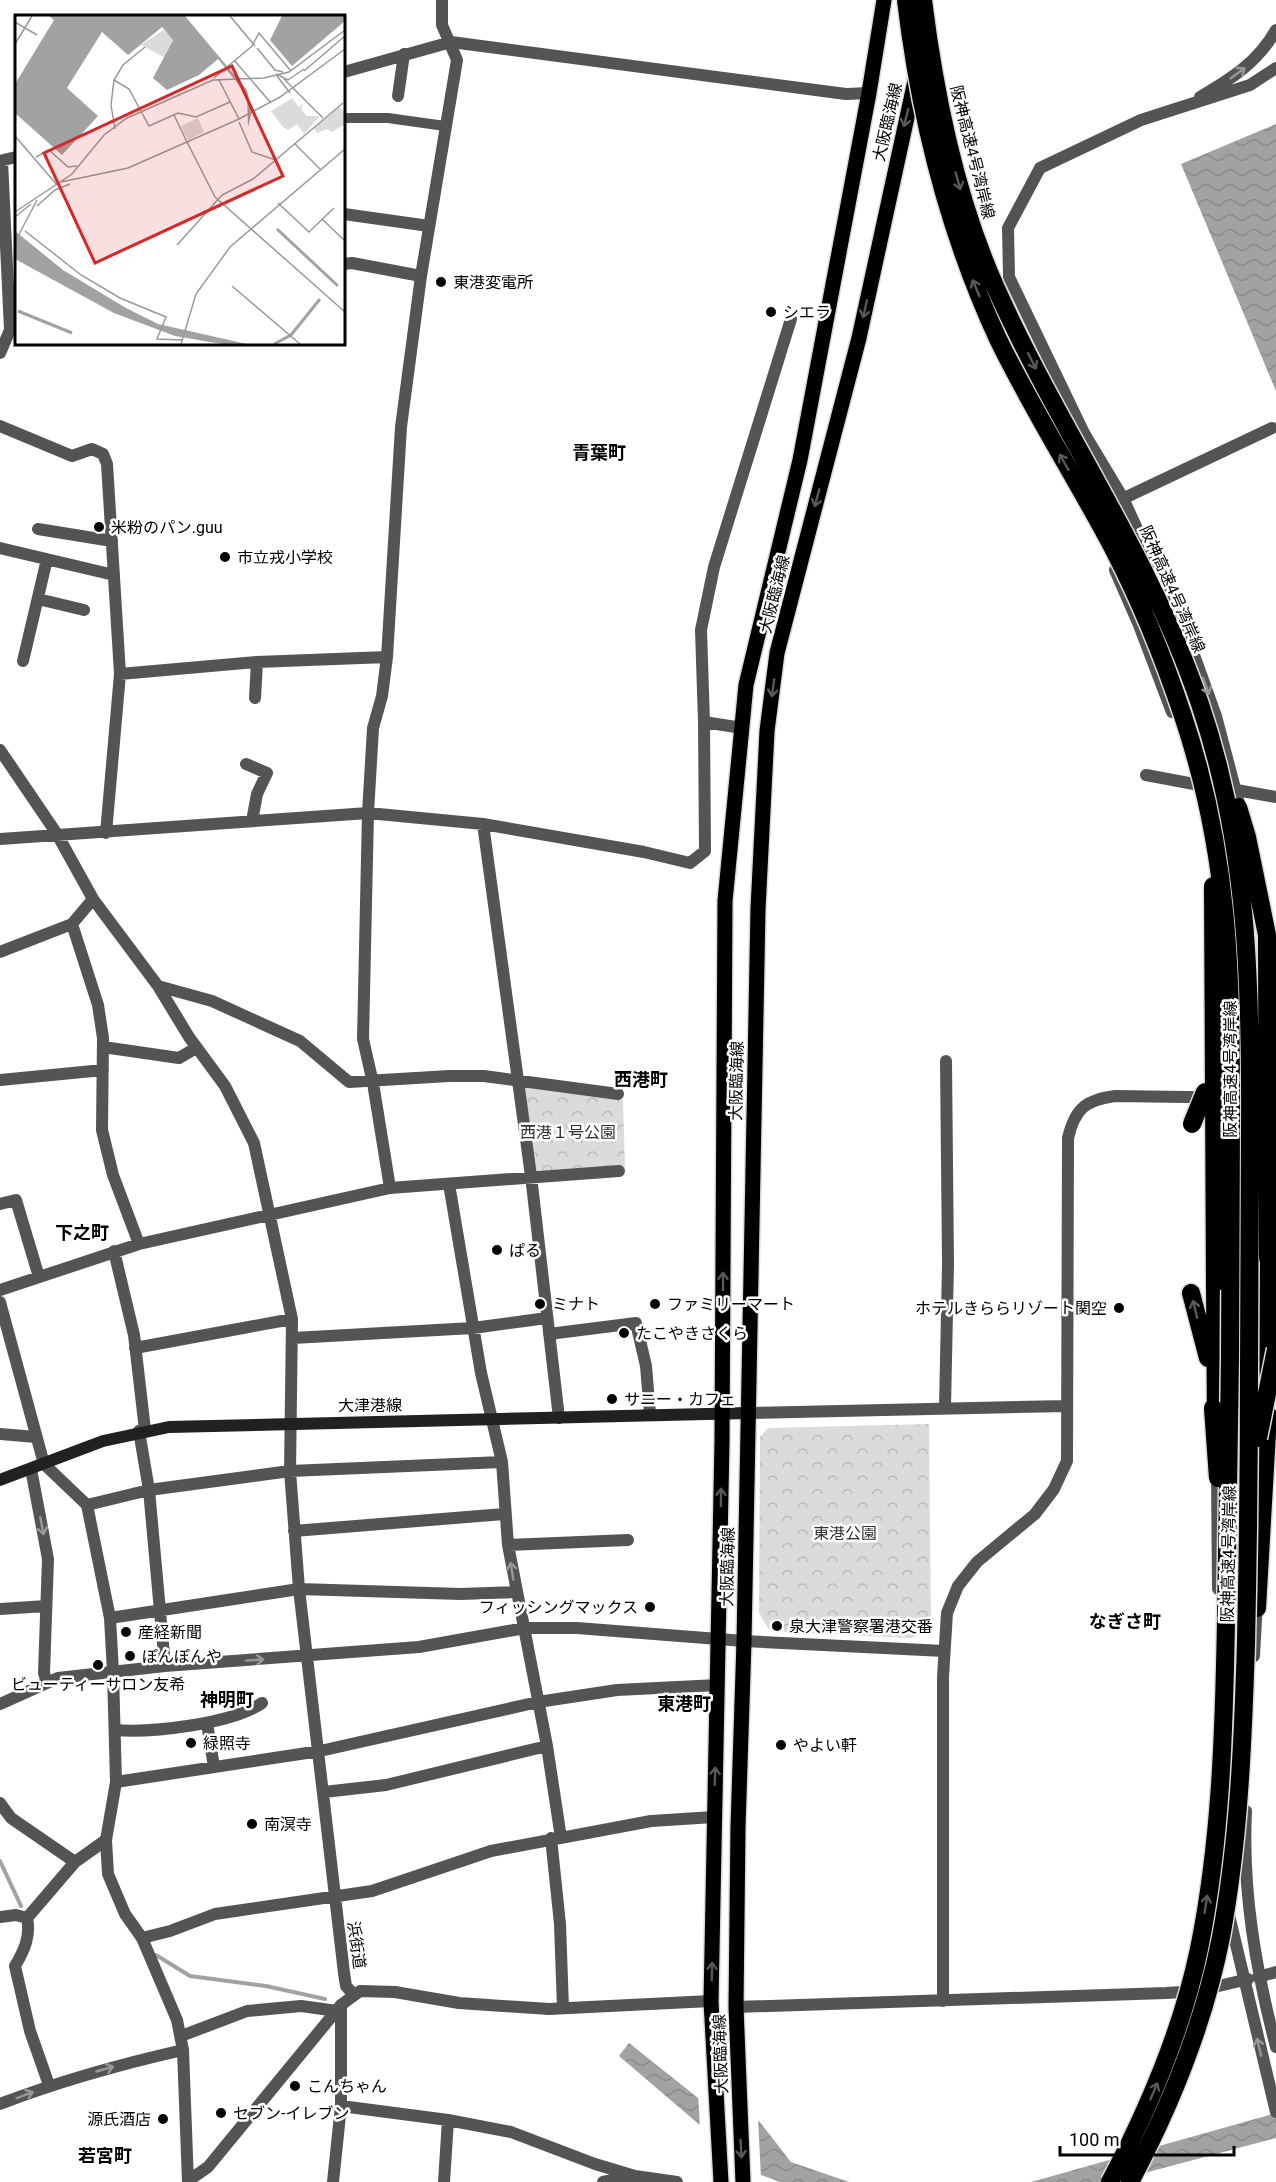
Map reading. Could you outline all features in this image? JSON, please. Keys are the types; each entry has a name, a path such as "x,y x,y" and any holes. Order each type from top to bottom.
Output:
{"highway":[{"name":"阪神高速4号湾岸線","path":"906,0 929,140 955,232 975,287 1026,393 1114,549 1139,602 1182,713 1202,774 1215,831 1224,889 1229,948 1231,1084 1226,1606 1220,1788 1200,1943 1181,2018 1160,2076 1110,2182"},
{"name":"阪神高速4号湾岸線","path":"923,0 932,67 953,162 971,224 994,283 1041,379 1146,573 1180,650 1202,708 1230,820 1242,885 1248,950 1250,1109 1245,1668 1239,1791 1221,1937 1199,2023 1178,2082 1130,2182"},
{"path":"1202,708 1232,786 1247,837 1267,935 1276,1008"},
{"path":"1182,713 1209,832 1213,886 1216,1042 1217,1476"},
{"path":"1257,1608 1266,1474 1267,935"},
{"path":"1192,1124 1205,1092 1205,1042 1213,941"},
{"path":"1191,1293 1212,1384 1226,1606"},
{"path":"1245,1668 1256,1450 1264,1398 1276,1349"}],"main road":[{"name":"大阪臨海線","path":"721,2182 711,2001 720,1639 725,901 746,685 800,460 869,93 884,0"},
{"name":"大阪臨海線","path":"743,2181 736,2007 738,1827 744,1641 758,898 770,709 777,653 859,338 902,135 934,0"},
{"name":"大津港線","path":"0,1479 103,1441 169,1426 289,1422 495,1421 650,1414 748,1413"}],"street":[{"path":"390,1188 374,1083 363,1039 368,813 373,729 382,696 387,657 401,427 421,276 457,60 442,25 442,0"},
{"path":"1188,104 1239,73 1259,56 1276,30"},
{"path":"345,72 451,42 846,94 869,93"},
{"path":"398,96 404,54"},
{"path":"1276,68 1250,85 1219,97 1188,104 1141,120 1040,168 1008,228 1009,277 1083,434 1123,498 1193,652 1216,716 1237,790 1260,934 1263,1098 1257,1608 1245,1829 1250,1926 1258,1977 1276,2047"},
{"path":"345,118 388,118 445,126"},
{"path":"0,353 10,330 1,161"},
{"path":"345,214 429,226"},
{"path":"345,264 352,263 421,276"},
{"path":"0,839 368,813 483,824 690,862 705,851 701,630 714,567 791,319"},
{"path":"0,426 72,456 92,449 103,454 107,464 120,674 106,833"},
{"path":"1090,515 1272,428"},
{"path":"1083,434 1090,515 1158,671 1194,784 1209,858 1219,930 1223,1098 1217,1476 1220,1749 1225,1872 1229,1920 1275,2108"},
{"path":"38,530 112,541"},
{"path":"0,548 114,575"},
{"path":"23,661 47,559"},
{"path":"38,599 84,610"},
{"path":"120,674 257,662 387,657"},
{"path":"255,698 257,662"},
{"path":"704,722 742,728"},
{"name":"浜街道","path":"0,750 57,834 93,899 158,986 196,1048 225,1086 254,1143 292,1319 290,1471 299,1589 320,1751 344,1973 346,1986 354,1995"},
{"path":"246,764 267,773 256,794 252,820"},
{"path":"1146,775 1276,797"},
{"path":"483,824 519,1082 560,1418"},
{"path":"0,952 72,924 93,899"},
{"path":"72,924 98,1005 103,1047 102,1131 113,1175 139,1244"},
{"path":"158,986 212,1001 300,1041 349,1082 374,1083 449,1076 484,1076 618,1094"},
{"path":"103,1047 178,1058 196,1048"},
{"path":"945,1408 948,1264 946,1061"},
{"path":"0,1080 103,1070"},
{"path":"943,2001 944,1651 947,1613 958,1586 977,1562 1035,1514 1054,1489 1067,1461 1068,1138 1072,1120 1081,1108 1095,1099 1115,1096 1276,1098"},
{"path":"0,1290 139,1244 390,1188 619,1171"},
{"path":"449,1184 473,1328 495,1421 502,1462 504,1514 515,1592 525,1628 547,1746 556,1838 563,2008"},
{"path":"0,1204 16,1200 39,1277"},
{"path":"114,1251 135,1348 165,1666"},
{"path":"0,1302 44,1464 87,1505 110,1618 116,1782 106,1840 108,1874 125,1914 142,1938 181,2036 186,2182"},
{"path":"293,1338 473,1328 547,1318"},
{"path":"135,1348 292,1319"},
{"path":"549,1334 636,1323 646,1366 650,1414"},
{"path":"748,1413 1067,1406"},
{"path":"0,1434 36,1437"},
{"path":"87,1505 148,1490 290,1471 502,1462"},
{"path":"31,1469 48,1558 44,1673 47,1683"},
{"path":"294,1531 504,1514"},
{"path":"508,1545 628,1540"},
{"path":"110,1618 299,1589 461,1594 515,1592"},
{"path":"0,1609 46,1606"},
{"path":"0,1704 58,1678 165,1666 419,1647 525,1628 577,1628 744,1641 944,1651"},
{"path":"116,1782 320,1751 538,1702 617,1690 718,1685"},
{"path":"115,1730 151,1731 207,1723 249,1712 262,1703"},
{"path":"207,1723 214,1767"},
{"path":"324,1792 386,1785 547,1746"},
{"path":"0,1803 11,1818 75,1862"},
{"path":"142,1938 170,1931 215,1914 372,1890 491,1851 651,1821 714,1817"},
{"path":"27,1918 75,1862 106,1840"},
{"path":"0,1917 16,1915 27,1918"},
{"path":"27,1918 30,1929 22,1954 15,1966 30,2031 49,2085"},
{"path":"736,2007 1198,1991 1276,1972"},
{"path":"186,2182 208,2167 339,2008 354,1995 372,1989 459,2003 563,2008 711,2001"},
{"path":"181,2036 247,2011 301,2006 339,2008"},
{"path":"333,2182 341,2106 339,2008"},
{"path":"0,2104 49,2085 113,2066 183,2050"},
{"path":"341,2106 448,2120 511,2132 634,2176 676,2182"},
{"path":"444,2182 448,2120"},
{"path":"603,2182 634,2176"}],"green space":[{"name":"西港１号公園","path":"522,1086 623,1100 625,1167 535,1172"},
{"name":"東港公園","path":"929,1424 931,1625 922,1634 911,1638 784,1632 784,1621 770,1621 769,1630 759,1613 760,1437 768,1428"}],"water":[{"path":"1276,124 1276,391 1181,164"},
{"path":"629,2043 727,2121 759,2121 791,2162 849,2182 780,2182 756,2173 619,2056"},
{"path":"1276,2113 1276,2138 1111,2182 1031,2182"}],"pier":[{"path":"698,2093 729,2119 758,2118 761,2178 700,2128"}],"waterway":[{"path":"0,1861 21,1906"},
{"path":"156,1955 190,1976 266,1986 325,1999"}],"place":[{"name":"東港変電所","path":"441,282"},
{"name":"シエラ","path":"771,312"},
{"name":"米粉のパン.guu","path":"99,527"},
{"name":"市立戎小学校","path":"225,557"},
{"name":"ぱる","path":"497,1250"},
{"name":"ミナト","path":"540,1304"},
{"name":"ファミリーマート","path":"655,1304"},
{"name":"ホテルきららリゾート関空","path":"1119,1308"},
{"name":"たこやきさくら","path":"624,1333"},
{"name":"サニー・カフェ","path":"612,1399"},
{"name":"フィッシングマックス","path":"650,1607"},
{"name":"泉大津警察署港交番","path":"777,1626"},
{"name":"産経新聞","path":"126,1632"},
{"name":"ぽんぽんや","path":"130,1656"},
{"name":"ビューティーサロン友希","path":"98,1665"},
{"name":"緑照寺","path":"191,1743"},
{"name":"やよい軒","path":"781,1745"},
{"name":"南溟寺","path":"252,1824"},
{"name":"こんちゃん","path":"295,2086"},
{"name":"セブン-イレブン","path":"221,2113"},
{"name":"源氏酒店","path":"163,2119"}],"district":[{"name":"青葉町","path":"599,453"},
{"name":"西港町","path":"641,1080"},
{"name":"下之町","path":"82,1233"},
{"name":"なぎさ町","path":"1125,1622"},
{"name":"神明町","path":"227,1700"},
{"name":"東港町","path":"684,1704"},
{"name":"若宮町","path":"105,2156"}]}
